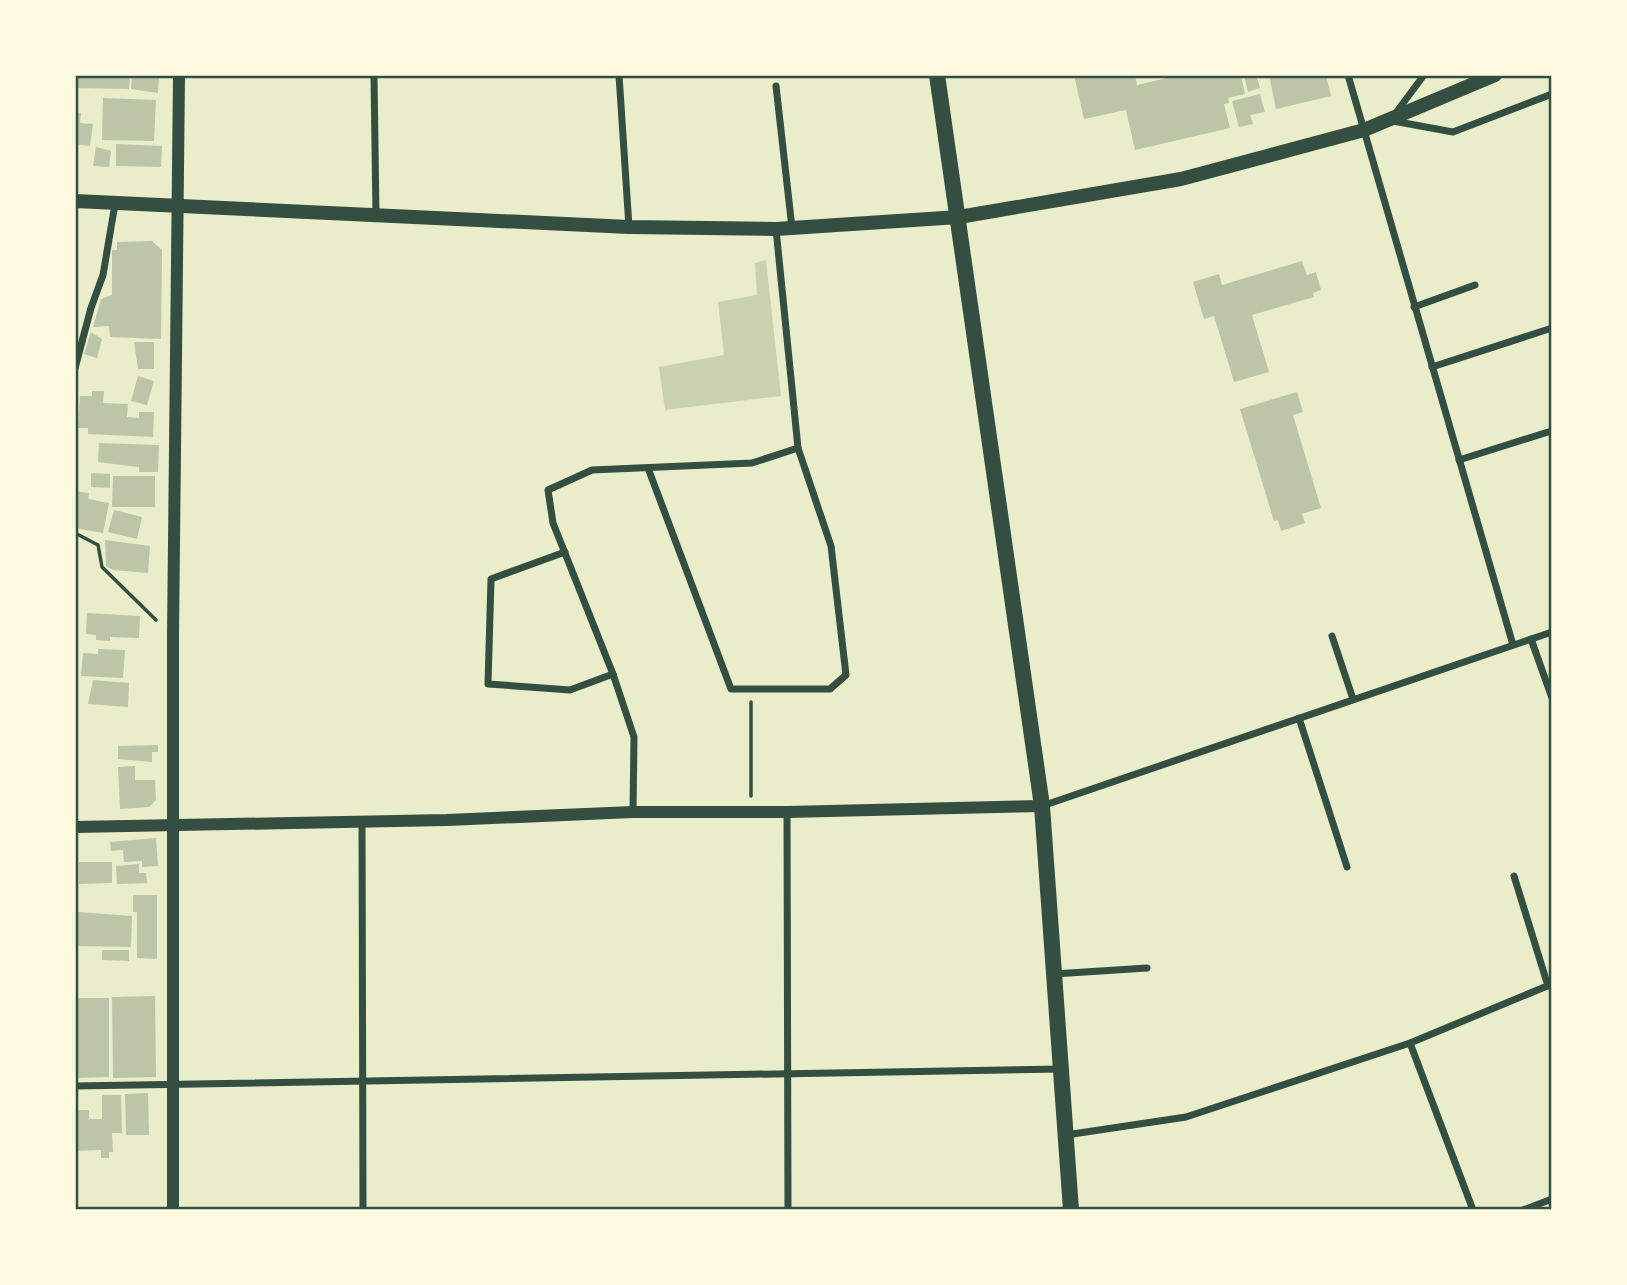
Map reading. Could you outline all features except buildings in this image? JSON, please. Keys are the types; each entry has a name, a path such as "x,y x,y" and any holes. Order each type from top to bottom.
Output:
{"main road":[{"path":"937,75 1041,806 1070,1210"},
{"path":"75,201 629,228 776,229 959,217 1181,179 1364,130 1495,75"}],"street":[{"path":"173,1210 173,636 179,75"},
{"path":"374,75 376,217"},
{"path":"619,75 629,228"},
{"path":"1348,75 1513,645"},
{"path":"1424,75 1390,121 1453,132 1552,94"},
{"path":"776,86 792,228"},
{"path":"75,368 103,275 115,204"},
{"path":"648,468 731,689 830,689 846,675 831,546 798,448 776,229"},
{"path":"1414,307 1475,285"},
{"path":"1432,367 1552,328"},
{"path":"1459,460 1548,432"},
{"path":"633,812 634,737 613,674 553,523 548,490 592,470 752,463 798,448"},
{"path":"565,552 491,579 488,684 569,690 613,674"},
{"path":"75,827 633,812 787,812 1041,806 1552,632"},
{"path":"1332,636 1353,699"},
{"path":"1531,639 1552,698"},
{"path":"1299,718 1347,867"},
{"path":"787,812 788,1210"},
{"path":"362,821 363,1210"},
{"path":"1066,1135 1186,1117 1410,1043 1550,985 1514,876"},
{"path":"1054,974 1147,968"},
{"path":"1410,1043 1473,1210"},
{"path":"75,1086 1061,1069"},
{"path":"1523,1210 1552,1199"}],"path":[{"path":"75,533 98,545 102,567 173,636"},
{"path":"751,689 751,812"}],"green space":[{"path":"766,260 781,396 665,410 659,367 724,355 718,302 757,295 755,263"}]}
